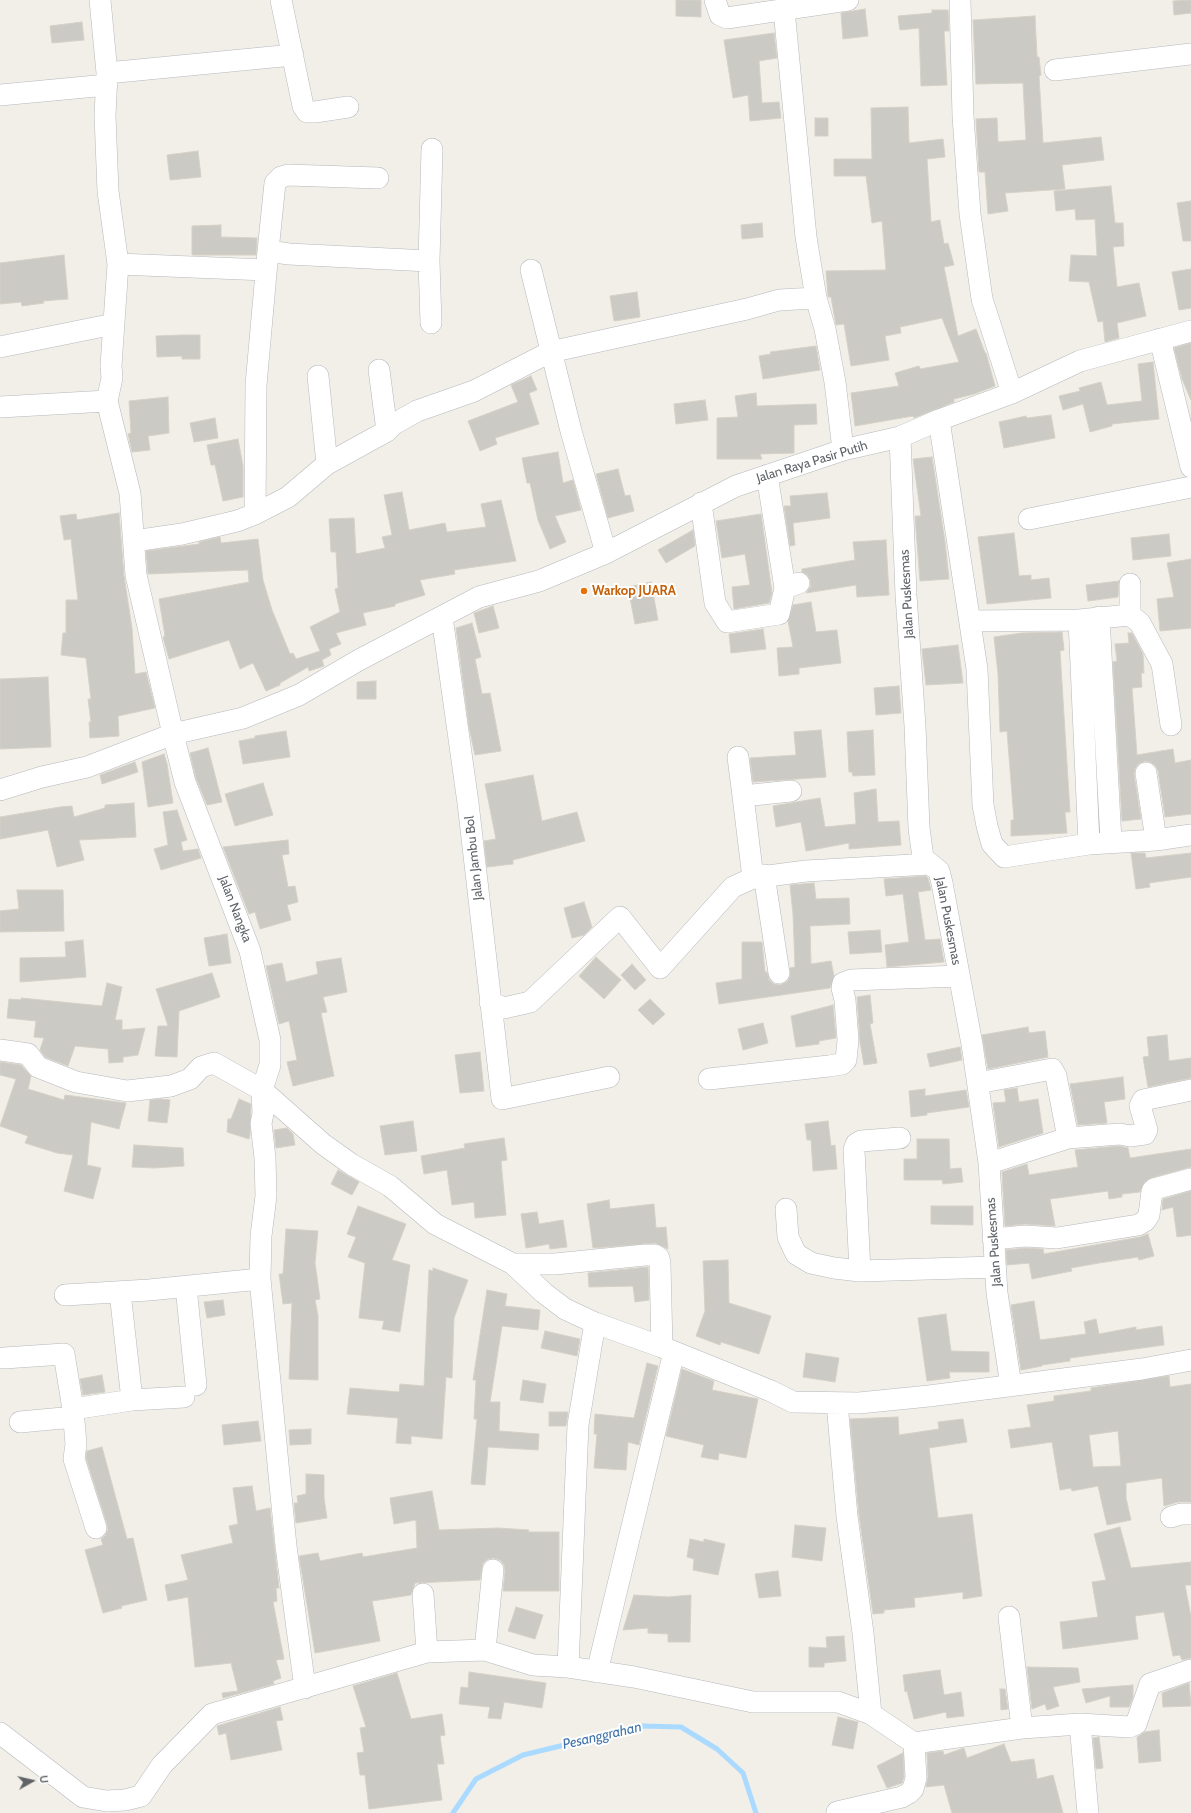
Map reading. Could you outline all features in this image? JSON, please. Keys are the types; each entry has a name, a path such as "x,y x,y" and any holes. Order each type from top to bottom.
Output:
{"street":[{"path":"0,407 107,401 112,378 118,264 108,191 105,116 107,79 100,0"},
{"path":"281,0 303,106 307,112 348,106"},
{"path":"715,0 717,10 723,18 848,0"},
{"path":"960,0 963,116 971,221 982,299 1012,393"},
{"path":"784,10 806,237 816,298 825,329 835,382 843,450"},
{"path":"1055,70 1191,54"},
{"path":"0,95 107,79 293,55"},
{"path":"431,323 429,261 432,149"},
{"path":"255,514 256,385 275,183 281,177 288,175 378,178"},
{"path":"118,264 267,260 289,254 429,261"},
{"path":"531,270 550,352 606,553"},
{"path":"134,541 182,534 237,521 255,514 288,497 327,464 388,431 394,424 417,411 474,391 550,352 740,311 779,300 816,298"},
{"path":"0,347 114,324"},
{"name":"Jalan Raya Pasir Putih","path":"0,790 42,776 87,767 173,734 243,718 299,695 359,660 479,597 539,581 606,553 736,486 843,450 900,437 939,420 1012,393 1080,361 1191,331"},
{"path":"1160,339 1191,467"},
{"path":"379,370 388,431"},
{"path":"318,376 327,464"},
{"name":"Jalan Nangka","path":"107,401 130,493 136,575 185,782 250,951 270,1040 270,1065 262,1090 261,1123 265,1158 266,1196 261,1236 260,1279 286,1546 305,1688"},
{"path":"939,420 977,669 983,806 992,844 1004,857 1111,841 1156,840 1191,835"},
{"name":"Jalan Puskesmas","path":"900,437 906,595 915,726 919,828 924,858 939,871 942,883 978,1083 989,1163 992,1239 997,1293 1011,1386"},
{"path":"701,503 715,603 727,622 777,615 780,613 792,585 767,475"},
{"path":"1029,519 1191,487"},
{"path":"1130,584 1130,615"},
{"path":"970,621 1089,619 1130,615 1140,623 1162,664 1171,725"},
{"name":"Jalan Jambu Bol","path":"442,617 468,804 502,1099 609,1077"},
{"path":"1089,619 1111,841"},
{"path":"1089,619 1089,844"},
{"path":"738,757 743,796 779,973"},
{"path":"1146,773 1156,840"},
{"path":"743,796 791,791"},
{"path":"490,1002 504,1008 530,1002 620,918 660,968 733,887 759,876 806,871 930,864"},
{"path":"709,1079 842,1064 846,1060 848,1040 845,1000 842,988 844,983 851,980 959,976"},
{"path":"0,1050 28,1054 38,1067 76,1082 127,1091 171,1086 190,1079 201,1067 214,1063 262,1090 323,1144 351,1164 390,1186 435,1224 513,1264 544,1293 565,1308 595,1323 771,1391 793,1402 837,1403 882,1401 1142,1369 1191,1360"},
{"path":"978,1083 1052,1069 1055,1071 1068,1138"},
{"path":"996,1161 1068,1138 1120,1134 1130,1136 1145,1134 1147,1130 1140,1106 1143,1100 1191,1090"},
{"path":"860,1271 854,1150 856,1144 861,1141 900,1138"},
{"path":"992,1239 1025,1236 1057,1238 1138,1225 1145,1221 1149,1214 1152,1191 1154,1189 1191,1179"},
{"path":"786,1209 788,1238 796,1254 811,1263 834,1268 860,1271 995,1267"},
{"path":"513,1264 555,1264 645,1255 654,1255 659,1258 668,1350 597,1672"},
{"path":"65,1295 186,1287 260,1279"},
{"path":"20,1422 74,1413 132,1400 190,1391 186,1287"},
{"path":"120,1292 132,1400"},
{"path":"568,1667 578,1425 595,1323"},
{"path":"4,1358 64,1354 74,1413 76,1444 74,1459 96,1528"},
{"path":"837,1403 847,1516 863,1633 871,1714"},
{"path":"485,1650 493,1570"},
{"path":"423,1594 427,1652"},
{"path":"1009,1617 1022,1728"},
{"path":"0,1733 83,1797 107,1801 125,1800 141,1796 162,1765 212,1714 427,1652 485,1650 533,1665 568,1667 634,1678 753,1702 838,1702 871,1714 914,1744 1022,1728 1080,1724 1133,1726 1136,1724 1150,1684 1191,1670"},
{"path":"1080,1724 1088,1813"},
{"path":"837,1812 902,1797 909,1794 913,1789 916,1778 914,1744"}],"building":[{"path":"676,0 701,0 701,17 676,16"},
{"path":"1191,0 1191,13 1174,15 1173,1"},
{"path":"865,9 868,36 843,39 841,13"},
{"path":"932,10 948,10 949,31 944,31 947,85 921,86 919,28 900,30 898,16 932,13"},
{"path":"1035,16 1037,57 1039,57 1041,75 1039,76 1043,143 1101,137 1104,160 1062,165 1065,189 1005,193 1008,211 988,214 985,172 979,172 976,119 997,118 998,142 1026,140 1023,83 976,84 973,20"},
{"path":"82,22 84,40 52,43 50,26"},
{"path":"774,33 777,58 759,61 762,103 779,102 781,118 750,121 748,95 733,98 724,40"},
{"path":"908,107 909,143 943,139 945,157 927,159 931,222 940,220 944,244 948,243 954,265 944,267 958,336 976,329 986,353 995,386 974,394 954,399 954,402 914,418 913,416 855,426 851,393 899,386 895,373 919,366 920,369 959,362 942,318 900,327 901,333 885,336 889,360 851,366 844,324 836,325 831,297 828,297 826,271 886,270 882,221 872,223 866,176 834,176 834,159 872,159 871,108"},
{"path":"815,118 828,118 828,136 815,136"},
{"path":"198,151 201,177 170,180 167,155"},
{"path":"1111,186 1115,223 1123,223 1124,246 1113,247 1117,287 1139,283 1146,316 1117,323 1119,338 1105,342 1103,321 1098,322 1089,282 1069,281 1071,255 1097,256 1095,219 1076,220 1075,209 1056,211 1054,191"},
{"path":"1191,201 1191,241 1183,241 1177,203"},
{"path":"762,223 763,237 742,239 741,225"},
{"path":"221,225 221,237 257,238 256,255 192,255 192,226"},
{"path":"64,255 68,299 43,301 44,303 22,306 21,302 0,304 0,263"},
{"path":"1191,269 1191,308 1179,310 1172,272"},
{"path":"637,292 640,317 614,321 610,296"},
{"path":"200,335 200,359 182,359 182,356 157,357 156,336"},
{"path":"1191,343 1191,400 1182,379 1174,348"},
{"path":"816,346 820,370 763,379 759,356 771,354 770,352"},
{"path":"1153,362 1159,419 1112,424 1112,426 1090,432 1083,404 1063,410 1059,396 1080,391 1079,388 1101,382 1107,405 1142,401 1138,364"},
{"path":"531,376 537,390 529,393 539,424 495,438 497,444 480,451 468,421 518,402 511,385"},
{"path":"756,393 757,406 816,404 817,424 794,425 794,453 760,454 762,459 717,459 717,418 738,417 735,396"},
{"path":"168,397 169,433 148,436 150,450 132,452 128,434 131,433 129,401"},
{"path":"705,400 708,420 676,424 674,404"},
{"path":"1051,415 1055,438 1004,448 999,422 1026,416 1027,418"},
{"path":"215,418 218,438 194,442 190,423"},
{"path":"238,439 243,466 243,497 223,501 215,465 211,465 207,445"},
{"path":"558,452 563,483 573,480 581,510 555,516 566,542 550,549 538,520 530,483 527,483 522,458"},
{"path":"932,457 949,579 920,581 915,516 921,516 913,459"},
{"path":"618,469 625,496 630,495 634,511 608,518 596,474"},
{"path":"402,492 409,530 445,523 447,532 486,527 481,504 501,500 516,561 454,570 455,574 420,580 425,595 395,604 395,606 363,613 366,625 336,633 341,644 329,649 331,655 322,660 324,666 309,671 308,667 280,683 280,685 266,691 253,663 240,669 229,640 169,659 163,637 165,636 159,599 249,582 248,570 148,574 146,551 199,544 199,542 220,537 221,543 258,539 263,580 272,610 290,654 293,653 296,659 320,651 310,627 340,612 335,589 338,588 336,552 331,552 329,519 354,518 356,554 385,548 382,537 392,535 384,495"},
{"path":"827,493 830,518 793,523 795,545 790,546 784,506 791,506 790,496"},
{"path":"119,513 124,576 132,628 135,674 146,672 155,708 118,716 119,736 90,738 89,722 91,722 88,699 91,699 86,658 61,655 63,633 66,633 66,600 78,600 71,539 64,540 60,516 76,514 77,520"},
{"path":"761,514 772,593 769,603 734,609 732,587 750,585 745,554 722,558 716,521"},
{"path":"693,530 695,546 666,563 658,550"},
{"path":"1014,533 1019,576 1031,575 1031,580 1049,578 1051,598 987,604 978,537"},
{"path":"1169,534 1171,556 1133,560 1131,538"},
{"path":"886,540 889,595 857,597 856,585 806,593 811,586 810,579 807,574 802,572 802,569 855,560 853,542"},
{"path":"1191,559 1191,628 1160,631 1157,599 1174,597 1167,563"},
{"path":"1119,581 1118,597 1088,601 1086,585"},
{"path":"651,582 658,620 635,624 628,587"},
{"path":"811,602 816,632 837,630 841,663 799,668 799,674 779,676 777,648 793,647 788,621 793,605"},
{"path":"493,606 499,628 479,633 474,613"},
{"path":"472,623 481,657 475,659 482,694 490,693 501,751 475,755 469,727 456,628"},
{"path":"763,629 766,649 731,653 729,634"},
{"path":"1062,632 1064,650 1060,651 1070,812 1065,812 1067,833 1011,836 1011,820 1014,820 1007,731 1000,732 998,674 994,637 1022,633"},
{"path":"1128,633 1132,633 1143,654 1144,673 1141,673 1142,687 1132,688 1137,755 1173,749 1175,763 1191,760 1191,814 1165,817 1158,771 1155,765 1145,761 1138,764 1134,774 1141,819 1122,821 1113,662 1117,661 1115,644 1129,643"},
{"path":"958,645 963,683 926,685 922,649"},
{"path":"48,677 51,747 0,749 0,679"},
{"path":"376,681 376,699 357,699 357,682"},
{"path":"899,686 901,713 876,715 874,688"},
{"path":"821,730 826,777 753,782 750,758 796,755 794,732"},
{"path":"873,730 875,775 853,776 852,772 849,772 847,732"},
{"path":"286,731 290,757 243,764 239,741 255,738 255,736"},
{"path":"208,748 222,802 207,805 196,778 190,753"},
{"path":"164,754 173,803 148,807 142,762"},
{"path":"135,762 138,772 102,784 100,775"},
{"path":"533,775 542,821 577,812 585,841 513,860 513,864 487,867 484,841 496,839 485,784"},
{"path":"263,783 273,815 235,826 225,794"},
{"path":"876,789 878,822 899,821 901,845 849,849 849,843 806,851 801,822 776,827 773,806 820,798 825,827 856,824 854,793"},
{"path":"134,803 136,837 79,840 84,860 57,867 48,830 0,839 0,817 72,806 74,817 105,808 105,805"},
{"path":"177,810 187,840 181,842 183,851 198,849 201,858 161,870 154,849 168,845 163,812"},
{"path":"288,840 289,854 282,855 288,887 295,886 298,902 287,905 291,920 260,929 255,912 249,914 223,847"},
{"path":"1131,853 1145,853 1146,858 1191,853 1191,877 1149,883 1150,887 1136,889"},
{"path":"926,876 928,878 931,890 918,892 925,940 940,939 944,962 887,967 885,945 909,942 903,894 886,896 884,879"},
{"path":"814,883 816,899 849,898 850,924 810,926 811,964 831,961 834,976 830,988 719,1004 716,983 742,979 742,942 762,942 765,972 767,972 769,980 774,984 780,985 787,982 790,977 790,968 795,967 793,914 790,885"},
{"path":"17,890 63,890 64,931 0,932 0,911 19,909"},
{"path":"584,902 592,927 584,935 572,938 564,908"},
{"path":"880,930 882,952 850,954 848,932"},
{"path":"227,934 231,963 209,966 204,938"},
{"path":"83,940 86,977 20,982 20,958 66,957 65,942"},
{"path":"596,957 621,980 604,999 579,976"},
{"path":"341,958 347,992 323,997 327,1012 321,1013 334,1076 293,1086 287,1062 297,1060 289,1021 279,1024 266,966 282,963 286,982 318,974 316,962"},
{"path":"632,964 646,980 635,990 621,975"},
{"path":"212,973 220,997 179,1011 177,1057 155,1056 158,1026 168,1026 156,989"},
{"path":"107,983 122,987 115,1020 122,1020 122,1030 145,1028 138,1055 123,1057 123,1062 109,1063 108,1049 75,1046 68,1066 45,1057 40,1050 44,1038 34,1037 36,1021 7,1018 9,999 21,1000 21,998 102,1006"},
{"path":"870,995 873,1023 870,1024 877,1063 864,1065 860,1042 857,997"},
{"path":"650,999 665,1014 653,1025 638,1010"},
{"path":"833,1005 836,1038 819,1041 819,1044 796,1047 791,1016"},
{"path":"763,1023 768,1043 743,1050 738,1029"},
{"path":"1028,1027 1029,1033 1045,1031 1048,1057 988,1069 982,1035"},
{"path":"1167,1035 1169,1061 1191,1058 1191,1078 1148,1087 1143,1057 1149,1056 1147,1037"},
{"path":"960,1047 962,1060 930,1067 927,1054"},
{"path":"480,1052 484,1091 460,1093 455,1055"},
{"path":"0,1062 21,1065 31,1076 28,1089 64,1100 65,1095 126,1103 119,1129 91,1122 87,1165 101,1168 93,1199 64,1191 73,1155 57,1153 25,1143 28,1136 0,1126 16,1079 0,1075"},
{"path":"1123,1077 1125,1099 1104,1102 1107,1123 1078,1125 1070,1084"},
{"path":"1017,1088 1019,1102 1038,1099 1043,1133 999,1147 993,1103 1006,1102 1004,1090"},
{"path":"925,1089 925,1096 966,1090 969,1107 927,1113 927,1115 911,1117 909,1091"},
{"path":"239,1099 251,1104 249,1139 227,1132 228,1119 231,1119"},
{"path":"150,1100 170,1100 167,1123 148,1121"},
{"path":"413,1121 417,1151 385,1155 380,1126"},
{"path":"828,1121 831,1146 835,1145 837,1169 813,1171 811,1140 807,1140 805,1124"},
{"path":"287,1128 293,1134 295,1145 276,1148 274,1130"},
{"path":"504,1138 507,1160 501,1161 506,1215 475,1218 474,1202 452,1205 447,1170 424,1174 421,1156 465,1148 464,1144"},
{"path":"917,1139 949,1139 950,1169 961,1168 963,1182 943,1184 942,1180 904,1180 904,1159 917,1159"},
{"path":"134,1145 183,1148 184,1166 154,1168 132,1167"},
{"path":"1119,1146 1128,1148 1130,1158 1191,1149 1191,1167 1151,1178 1144,1183 1140,1192 1122,1194 1122,1197 1109,1199 1108,1191 1050,1199 1055,1226 1026,1224 1005,1226 1002,1172 1027,1164 1029,1175 1078,1167 1075,1150"},
{"path":"338,1170 359,1182 352,1195 331,1184"},
{"path":"1191,1191 1191,1235 1177,1237 1173,1207 1162,1210 1163,1199"},
{"path":"609,1200 610,1209 654,1204 656,1228 666,1227 668,1249 655,1243 593,1248 587,1204"},
{"path":"358,1206 406,1224 392,1260 410,1265 400,1332 382,1329 384,1321 359,1318 365,1263 348,1257 356,1237 347,1234"},
{"path":"931,1206 973,1206 973,1225 931,1224"},
{"path":"537,1212 539,1224 563,1220 567,1247 550,1249 549,1244 526,1248 521,1214"},
{"path":"286,1229 318,1231 315,1263 320,1299 315,1300 318,1316 318,1380 289,1379 292,1303 283,1304 279,1274 283,1274"},
{"path":"1148,1234 1154,1256 1139,1260 1138,1257 1099,1263 1071,1268 1072,1271 1032,1279 1029,1263 1007,1265 1006,1250 1025,1248 1043,1249 1044,1254 1140,1237"},
{"path":"728,1260 729,1303 771,1316 759,1354 721,1342 720,1345 696,1336 705,1311 703,1261"},
{"path":"648,1267 649,1300 635,1302 633,1286 589,1287 588,1273"},
{"path":"433,1268 468,1280 454,1318 452,1378 446,1377 442,1439 411,1436 411,1444 396,1443 398,1418 347,1414 350,1388 399,1392 400,1384 424,1386 429,1270 433,1271"},
{"path":"487,1290 507,1294 505,1306 540,1310 538,1330 502,1326 490,1402 500,1402 499,1431 539,1434 538,1450 488,1447 485,1485 471,1484 477,1419 474,1419 476,1380 473,1380"},
{"path":"223,1300 225,1315 207,1318 204,1302"},
{"path":"1034,1301 1040,1340 1086,1334 1084,1322 1096,1319 1099,1334 1136,1327 1136,1330 1162,1326 1164,1345 1070,1358 1070,1361 1021,1370 1011,1305"},
{"path":"946,1314 951,1351 989,1352 989,1372 949,1372 950,1378 927,1381 918,1318"},
{"path":"545,1331 580,1339 577,1356 541,1348"},
{"path":"806,1353 839,1358 835,1382 803,1377"},
{"path":"647,1363 658,1366 639,1445 628,1442 626,1470 594,1468 597,1434 594,1434 595,1414 634,1418"},
{"path":"682,1369 714,1381 712,1390 758,1399 746,1458 719,1453 718,1460 701,1457 704,1445 666,1436"},
{"path":"102,1375 105,1392 83,1395 80,1379"},
{"path":"1169,1376 1170,1387 1191,1384 1191,1502 1178,1502 1164,1506 1162,1478 1126,1483 1126,1498 1131,1520 1107,1525 1098,1486 1072,1491 1071,1488 1060,1490 1052,1442 1011,1448 1008,1430 1031,1427 1027,1405 1054,1401 1054,1396 1091,1391 1091,1388","holes":["1118,1431 1121,1466 1093,1467 1089,1435"]},
{"path":"523,1380 546,1384 543,1403 520,1400"},
{"path":"549,1412 568,1412 566,1426 549,1426"},
{"path":"898,1417 899,1435 939,1429 938,1422 963,1419 967,1442 929,1448 938,1518 972,1514 982,1596 963,1599 963,1592 914,1598 915,1607 884,1610 884,1613 873,1614 859,1515 850,1419"},
{"path":"258,1421 261,1441 224,1445 222,1425"},
{"path":"311,1429 311,1444 290,1445 289,1430"},
{"path":"102,1447 127,1539 133,1538 147,1600 121,1606 122,1608 103,1613 85,1550 103,1545 101,1539 105,1536 108,1530 86,1458 87,1451"},
{"path":"306,1474 324,1475 324,1498 327,1518 296,1523 294,1503 298,1503 297,1496 306,1494"},
{"path":"252,1486 256,1511 270,1508 279,1588 276,1588 277,1601 273,1602 284,1659 276,1660 281,1678 273,1681 274,1684 223,1698 222,1693 238,1691 231,1663 195,1667 188,1597 168,1601 165,1585 188,1580 181,1555 233,1543 229,1526 238,1524 233,1488"},
{"path":"432,1491 439,1530 498,1528 529,1530 528,1532 559,1532 559,1591 503,1591 505,1571 504,1565 500,1560 494,1558 488,1559 483,1563 480,1580 415,1583 411,1595 372,1601 380,1641 315,1653 299,1556 318,1553 320,1561 362,1553 363,1557 417,1548 416,1520 394,1524 390,1498"},
{"path":"795,1525 826,1528 822,1561 792,1557"},
{"path":"1120,1527 1131,1568 1191,1562 1191,1585 1185,1585 1191,1617 1191,1658 1182,1660 1180,1655 1173,1656 1164,1612 1135,1616 1138,1639 1063,1649 1060,1622 1098,1617 1092,1582 1106,1580 1094,1534"},
{"path":"690,1539 704,1542 704,1539 725,1544 718,1575 693,1570 694,1559 687,1557"},
{"path":"778,1571 781,1596 759,1598 755,1574"},
{"path":"634,1595 668,1597 691,1595 690,1642 668,1642 668,1634 648,1633 648,1628 623,1630"},
{"path":"516,1607 543,1615 535,1639 508,1631"},
{"path":"844,1636 846,1661 824,1663 824,1667 809,1667 809,1647 827,1648 826,1637"},
{"path":"1027,1667 1078,1668 1080,1682 1053,1687 1059,1706 1047,1710 1045,1704 1032,1709"},
{"path":"940,1670 944,1695 961,1692 964,1716 947,1718 946,1712 914,1719 907,1691 905,1692 903,1675"},
{"path":"469,1672 546,1683 542,1708 504,1702 501,1719 488,1718 490,1707 459,1704 461,1687 468,1688"},
{"path":"397,1673 411,1719 442,1714 445,1735 440,1736 444,1764 437,1764 442,1800 369,1809 365,1775 360,1775 357,1753 364,1752 360,1728 366,1727 353,1686"},
{"path":"1189,1683 1191,1706 1163,1707 1162,1693"},
{"path":"1133,1685 1133,1697 1129,1707 1110,1707 1110,1696 1086,1703 1082,1689"},
{"path":"1000,1689 1005,1689 1008,1709 1001,1710"},
{"path":"280,1707 283,1720 276,1721 282,1750 231,1760 226,1733 219,1735 217,1726"},
{"path":"838,1717 858,1722 853,1749 832,1745"},
{"path":"1159,1730 1161,1761 1139,1763 1137,1737 1145,1732"},
{"path":"1099,1737 1103,1768 1096,1769 1093,1738"},
{"path":"1004,1744 1011,1762 1034,1759 1037,1779 1053,1775 1063,1813 952,1813 944,1785 926,1787 928,1777 927,1753 943,1751 944,1755 964,1748 967,1758"},
{"path":"903,1753 904,1777 902,1783 887,1788 877,1766"}],"waterway":[{"name":"Pesanggrahan","path":"453,1813 476,1779 523,1755 643,1726 681,1727 717,1749 743,1773 756,1813"}],"place":[{"name":"Warkop JUARA","path":"584,591"}]}
